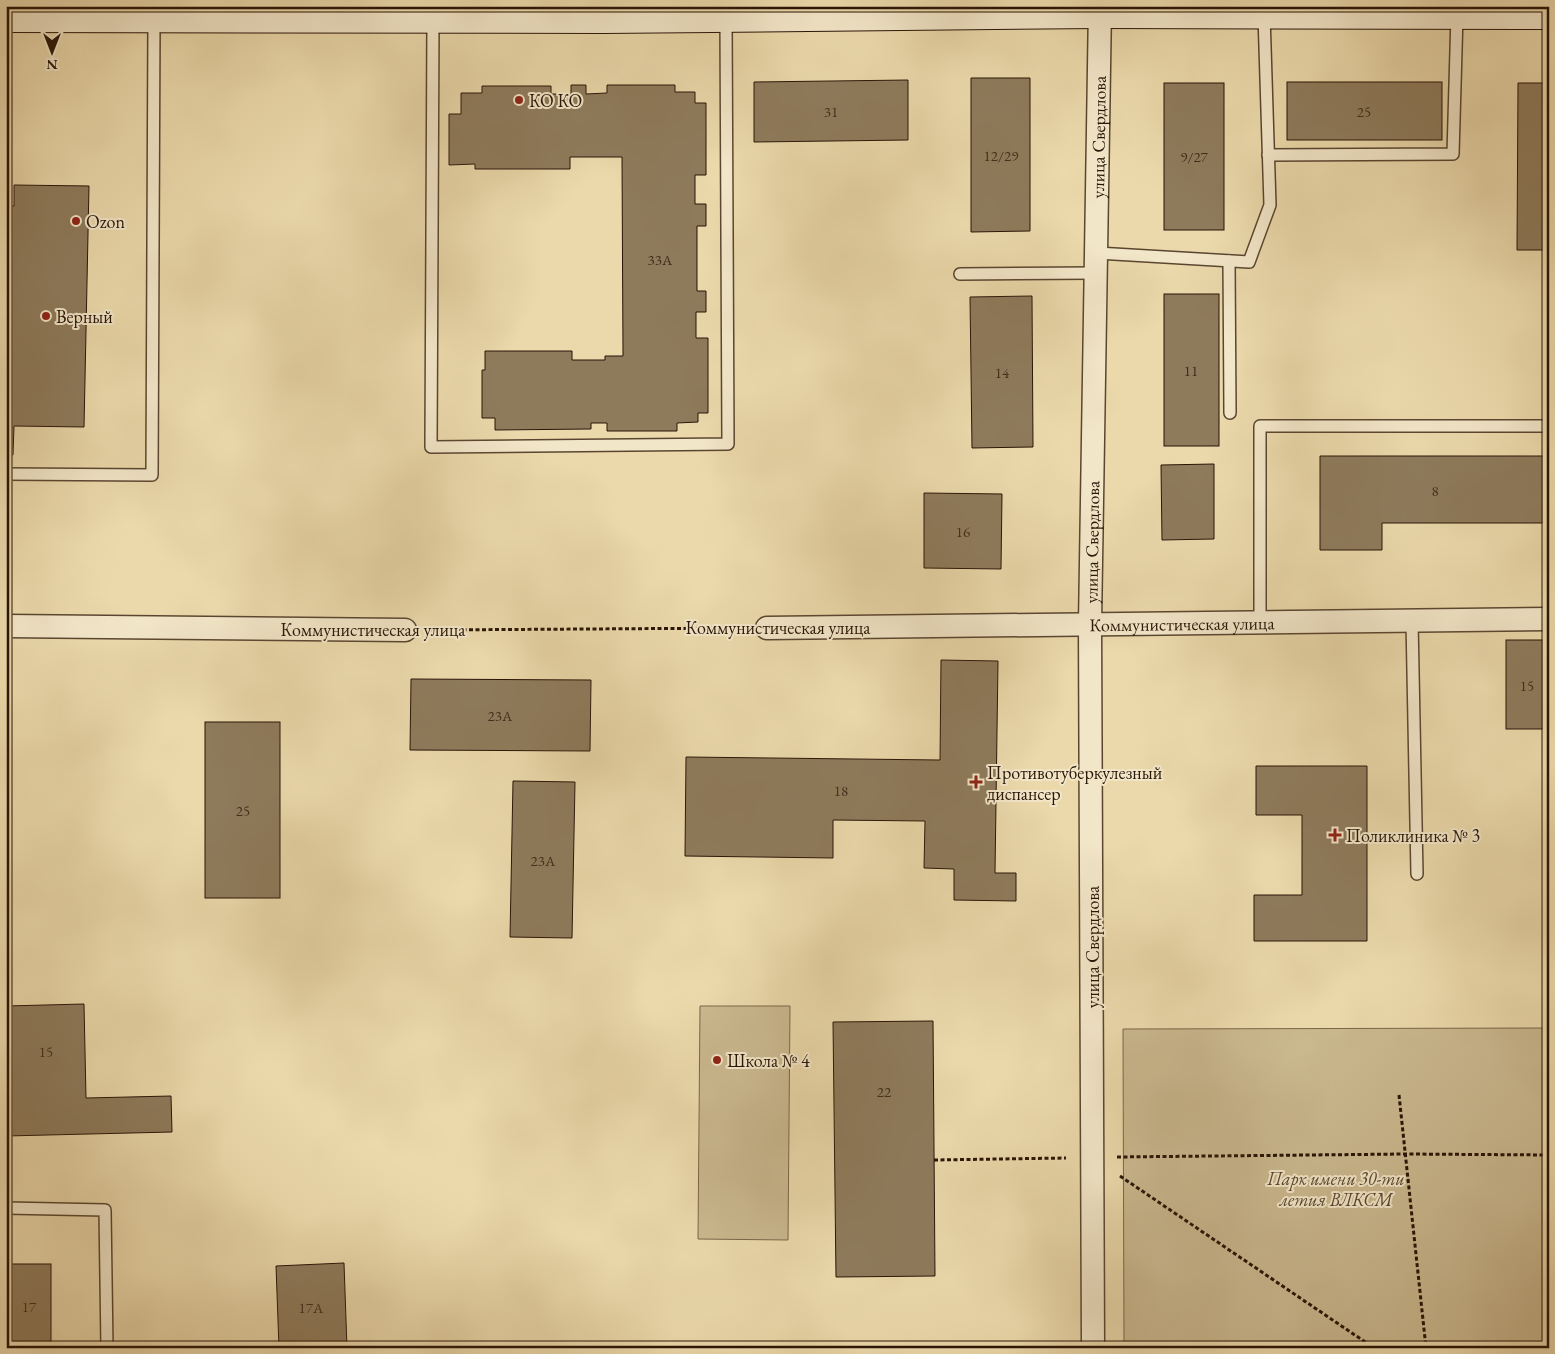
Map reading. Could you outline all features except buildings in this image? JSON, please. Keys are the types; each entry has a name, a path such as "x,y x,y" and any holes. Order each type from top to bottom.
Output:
{"street":[{"path":"6,18 164,14 433,19 476,13 604,13 726,18 853,11 1100,10 1227,10 1264,14 1549,15"},
{"name":"улица Свердлова","path":"1093,1348 1090,624 1100,10"},
{"name":"Коммунистическая улица","path":"767,628 1549,619"},
{"name":"Коммунистическая улица","path":"6,626 405,630"}],"lane":[{"path":"6,474 152,475 164,14"},
{"path":"960,274 1096,263 1229,260 1249,262 1270,205 1264,14"},
{"path":"1268,155 1454,154 1457,15"},
{"path":"433,19 431,447 728,444 726,18"},
{"path":"1229,260 1230,413"},
{"path":"1260,622 1260,426 1549,426"},
{"path":"1412,621 1418,874"},
{"path":"6,1208 104,1210 108,1348"}],"path":[{"name":"Коммунистическая улица","path":"405,630 767,628"},
{"path":"1399,1095 1426,1348"},
{"path":"934,1160 1406,1154 1549,1155"},
{"path":"1092,1158 1374,1348"}],"green space":[{"path":"700,1006 790,1006 788,1240 698,1239"},
{"name":"Парк имени 30-ти летия ВЛКСМ","path":"1549,1028 1549,1348 1124,1348 1123,1029"}],"place":[{"name":"КО КО","path":"519,100"},
{"name":"Ozon","path":"76,221"},
{"name":"Верный","path":"46,316"},
{"name":"Противотуберкулезный диспансер","path":"976,782"},
{"name":"Поликлиника № 3","path":"1335,835"},
{"name":"Школа № 4","path":"717,1060"}]}
